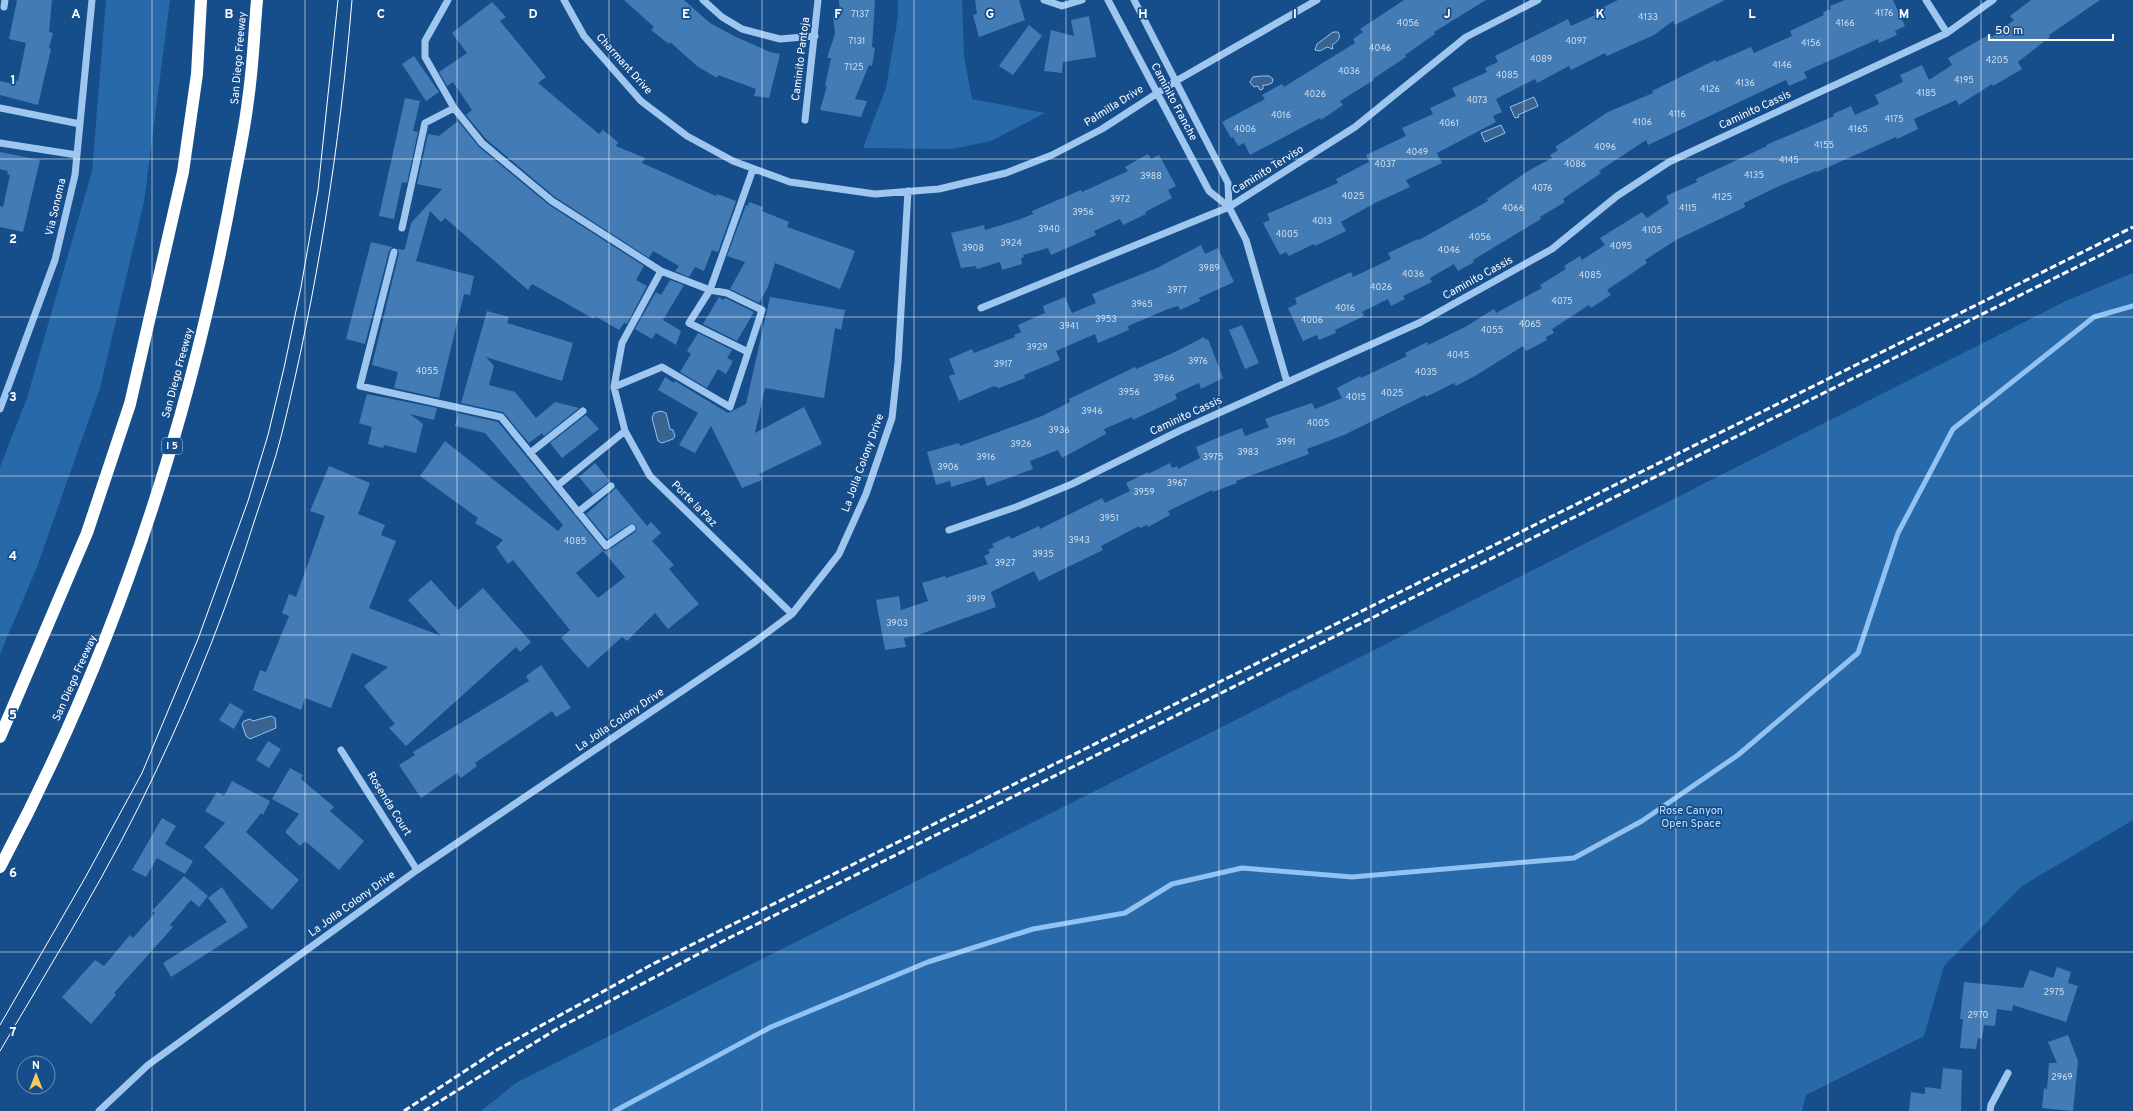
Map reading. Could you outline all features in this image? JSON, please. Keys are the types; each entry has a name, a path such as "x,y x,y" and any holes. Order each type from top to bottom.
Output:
{"highway":[{"path":"0,736 87,533 130,404 183,172 197,74 201,0"},
{"name":"San Diego Freeway","path":"0,866 24,822 107,638 154,505 188,392 219,266 248,99 257,0"}],"street":[{"name":"Via Sonoma","path":"0,409 3,392 55,260 75,175 92,0"},
{"path":"448,0 425,41 425,57 454,108 482,143 552,201 661,271 710,290 727,293 762,310 730,407 662,367 614,387"},
{"name":"Charmant Drive","path":"564,0 584,36 641,101 687,136 733,161 790,182 875,194 908,192"},
{"path":"703,0 722,17 742,29 780,39 815,36"},
{"name":"Caminito Pantoja","path":"805,120 818,0"},
{"path":"1044,0 1062,6 1082,0"},
{"name":"Caminito Franche","path":"1108,0 1209,192 1229,208 1246,240 1287,382"},
{"name":"Caminito Franche","path":"1134,0 1228,183 1229,208"},
{"name":"Palmilla Drive","path":"908,192 939,189 1006,173 1045,157 1102,129 1156,93 1317,0"},
{"name":"Caminito Terviso","path":"981,308 1229,208 1356,127 1466,37 1538,0"},
{"path":"1926,0 1947,33"},
{"name":"Caminito Cassis","path":"948,530 1016,507 1072,484 1181,430 1421,322 1552,249 1617,196 1669,162 1947,33 1993,0"},
{"path":"0,108 80,124"},
{"path":"402,228 425,123 454,108"},
{"path":"0,143 77,155"},
{"path":"748,352 688,323 710,290 753,169"},
{"name":"La Jolla Colony Drive","path":"99,1111 148,1065 417,870 756,641 792,614 839,554 866,494 892,418 898,362 908,192"},
{"path":"394,252 360,386 501,417 606,546 632,528"},
{"path":"614,387 622,343 661,271"},
{"name":"Porte la Paz","path":"614,387 625,431 650,476 792,614"},
{"path":"530,453 583,410"},
{"path":"557,486 625,431"},
{"path":"578,512 611,486"},
{"name":"Rosenda Court","path":"341,750 417,870"},
{"path":"1990,1111 1991,1105 2008,1073"}],"green space":[{"path":"106,0 170,0 144,202 100,388 37,567 0,654 0,467 27,398 92,171"},
{"path":"898,0 962,0 964,56 972,99 1045,113 991,141 952,149 863,148 886,88 898,16"},
{"name":"Rose Canyon Open Space","path":"2133,273 2133,820 2022,886 1944,966 1924,1036 1806,1095 1802,1111 481,1111 516,1083 2066,301"}],"shaded area":[{"path":"1333,32 1338,32 1339,38 1332,45 1333,49 1327,47 1320,51 1315,50 1317,44"},
{"path":"1269,76 1273,79 1272,83 1263,85 1263,89 1260,90 1258,86 1254,87 1250,82 1253,77"},
{"path":"1534,97 1538,106 1518,115 1519,117 1515,118 1510,107"},
{"path":"1501,125 1505,133 1485,142 1481,133"},
{"path":"661,411 666,413 670,429 673,430 675,436 673,439 662,443 658,441 652,418 654,413"},
{"path":"271,716 275,718 276,728 250,739 246,736 242,724 244,721 250,719 253,721"}],"building":[{"path":"17,0 52,0 49,32 53,33 49,48 51,49 38,105 0,95 0,81 14,84 15,80 18,81 26,43 9,39"},
{"path":"624,0 684,0 710,23 736,37 770,52 780,54 769,98 754,96 756,89 718,75 717,78 697,66 670,42 669,44 651,30 654,27"},
{"path":"839,0 875,0 872,47 875,48 872,66 869,65 855,99 867,101 861,117 820,110 827,86 825,86 831,58 827,58 835,34 833,16 840,17"},
{"path":"975,0 1019,0 1025,20 979,37 973,15 977,14"},
{"path":"1404,0 1486,0 1434,32 1435,34 1405,55 1406,57 1373,79 1374,80 1340,101 1343,105 1321,120 1320,118 1250,155 1244,143 1238,146 1233,137 1231,138 1222,122 1265,99 1262,95 1282,84 1284,87 1355,43 1353,39 1363,32 1360,29"},
{"path":"1618,0 1725,0 1675,25 1673,21 1654,35 1607,56 1605,53 1571,70 1569,66 1537,83 1535,79 1496,99 1502,112 1493,116 1496,122 1437,153 1442,163 1406,180 1410,187 1375,203 1341,222 1346,231 1315,246 1314,244 1289,256 1286,252 1280,255 1263,223 1270,220 1267,214 1338,183 1336,179 1369,162 1366,155 1406,136 1402,128 1433,114 1430,108 1456,96 1452,88 1487,72 1485,68 1498,62 1495,56 1568,19 1571,26 1595,15 1593,12"},
{"path":"1845,0 1893,0 1905,26 1895,31 1897,35 1879,43 1878,39 1804,72 1807,78 1789,86 1786,80 1648,145 1646,140 1599,171 1601,173 1563,199 1565,202 1540,217 1541,219 1473,260 1474,262 1458,271 1454,264 1430,278 1432,282 1403,296 1405,299 1391,306 1388,299 1362,312 1364,316 1335,330 1336,333 1319,340 1317,335 1303,341 1288,308 1297,304 1295,298 1351,272 1353,277 1391,259 1388,253 1418,239 1419,240 1488,201 1487,199 1528,171 1552,158 1550,155 1558,150 1555,147 1608,112 1653,93 1652,91 1715,60 1716,62 1751,47 1754,53 1792,36 1790,31 1824,15 1823,12 1831,9 1830,6"},
{"path":"2031,0 2100,0 2049,35 2050,37 2018,62 2022,69 1993,86 1992,84 1959,105 1956,100 1914,119 1918,129 1897,139 1896,137 1817,172 1816,171 1777,187 1744,203 1745,207 1676,240 1645,260 1647,263 1607,290 1611,295 1591,308 1589,305 1552,329 1554,333 1546,337 1547,340 1526,351 1523,346 1456,386 1454,383 1426,397 1425,395 1344,435 1307,449 1309,454 1236,481 1237,483 1213,492 1212,490 1168,511 1170,515 1148,527 1147,525 1140,528 1139,526 1101,546 1103,550 1039,581 1034,571 991,592 996,607 915,636 904,638 906,647 885,650 876,600 899,596 901,610 928,601 922,583 945,576 946,578 988,564 984,556 990,553 988,550 994,547 992,544 1009,536 1011,539 1039,526 1040,529 1102,498 1105,503 1130,491 1126,483 1170,463 1172,468 1177,466 1178,469 1200,458 1196,447 1224,435 1242,428 1245,436 1269,427 1265,419 1312,403 1315,409 1342,398 1337,388 1360,376 1361,378 1407,356 1405,353 1427,342 1428,345 1467,326 1494,309 1496,313 1542,288 1540,285 1566,269 1564,266 1580,256 1582,260 1605,245 1600,238 1642,212 1647,218 1669,203 1666,196 1697,182 1696,179 1767,146 1766,145 1834,116 1833,114 1851,106 1855,115 1879,104 1875,95 1903,82 1900,75 1922,65 1929,80 1952,65 1948,58 1990,34 1992,37 2014,20 2010,16"},
{"path":"492,2 506,17 500,21 546,77 538,83 599,134 603,130 618,142 616,146 645,158 642,163 716,196 717,194 736,201 718,252 712,250 704,271 695,267 689,277 675,271 679,266 653,251 649,258 555,197 486,139 466,115 472,110 453,82 447,86 439,72 467,53 452,33"},
{"path":"1089,16 1096,57 1063,62 1062,73 1044,71 1051,30 1074,36 1071,20"},
{"path":"1029,25 1042,36 1013,75 999,66"},
{"path":"414,56 439,92 426,101 402,64"},
{"path":"405,98 420,101 413,131 418,132 407,183 402,182 394,219 379,216"},
{"path":"458,121 479,147 549,205 644,266 636,280 647,286 627,324 624,323 619,330 595,316 594,319 532,284 528,290 445,218 441,222 430,211 416,261 474,276 470,295 464,294 439,398 394,388 398,372 372,365 399,253 398,249 405,249 411,223 442,189 417,184 428,134 439,136"},
{"path":"0,152 40,160 23,232 0,227 0,206 3,207 10,175 7,174 8,171 0,169"},
{"path":"1148,154 1151,159 1159,155 1176,186 1168,190 1172,198 1145,212 1146,214 1123,225 1120,219 1094,231 1096,235 1051,255 1048,248 1023,255 1024,257 1021,258 1022,264 1002,270 1000,262 977,269 976,266 961,268 951,233 984,225 985,230 1033,214 1032,211 1081,190 1082,192 1128,171 1125,167"},
{"path":"749,202 763,207 762,211 789,222 787,227 855,251 840,289 775,263 768,287 759,303 730,289 745,262 727,256 746,205 748,206"},
{"path":"371,242 392,247 389,251 365,344 346,339"},
{"path":"1201,245 1205,254 1218,248 1234,282 1199,298 1200,301 1180,310 1178,306 1168,309 1128,326 1129,330 1098,343 1095,334 1056,351 1060,360 1024,375 1025,378 999,388 994,386 959,401 949,376 955,374 949,359 972,349 974,353 1015,337 1014,335 1021,332 1018,325 1045,313 1043,306 1065,297 1072,313 1096,303 1092,294 1157,268"},
{"path":"670,280 684,285 663,320 681,331 676,345 656,333 652,339 635,329 656,292 661,295"},
{"path":"719,297 723,300 725,298 754,312 737,341 703,324"},
{"path":"770,297 845,310 841,330 835,328 824,398 765,388 755,433 804,407 822,444 759,474 762,480 742,488 711,426 695,453 679,445 698,413 658,390 665,377 674,383 675,381 728,413 746,404"},
{"path":"487,311 509,317 507,323 573,343 562,381 486,357 494,366 489,385 515,392 536,418 555,402 579,408 544,436 542,433 529,443 503,412 461,403"},
{"path":"1242,325 1259,363 1245,369 1229,330"},
{"path":"698,333 732,350 727,358 733,361 726,374 718,369 707,388 680,372 691,354 687,351"},
{"path":"1204,337 1206,340 1208,339 1223,378 1201,389 1199,383 1175,394 1177,399 1133,420 1132,417 1104,429 1106,434 1062,458 1058,450 1030,461 1033,469 987,486 984,477 951,487 950,481 936,485 927,452 959,443 960,446 1042,416 1070,402 1069,399 1135,367 1136,369 1175,352"},
{"path":"367,394 437,408 434,420 410,414 423,424 416,453 384,445 383,448 368,444 372,427 359,423"},
{"path":"458,413 498,422 604,551 609,550 635,532 637,528 634,524 630,524 607,539 586,514 616,488 647,526 651,522 661,533 652,541 674,565 669,569 699,604 668,629 655,613 627,641 622,637 588,668 561,638 570,630 513,560 508,564 496,547 503,540 475,523 478,518 420,476 445,441 558,531 563,525 485,433 455,426","holes":["603,551 625,577 598,598 576,573"]},
{"path":"586,415 599,429 562,458 550,443"},
{"path":"595,463 610,481 593,494 579,477"},
{"path":"329,466 370,483 358,514 385,525 381,535 396,541 369,608 441,636 408,600 431,580 458,610 483,588 531,642 520,652 516,647 406,746 389,728 395,724 364,686 388,667 352,653 331,708 305,698 301,710 253,690 260,670 266,672 289,616 282,613 289,594 296,597 325,516 310,511"},
{"path":"541,665 571,708 556,717 552,711 475,763 477,766 461,778 457,773 421,798 399,765 415,755 413,752 529,681 526,676"},
{"path":"230,703 244,711 234,729 219,720"},
{"path":"268,741 281,749 269,768 256,760"},
{"path":"290,768 303,775 301,779 334,807 330,811 364,841 339,870 305,841 300,846 285,832 299,814 272,799"},
{"path":"232,781 270,801 263,815 261,813 246,832 299,880 272,910 204,847 225,823 205,811 217,792 224,796"},
{"path":"162,818 176,826 165,844 193,861 185,874 157,858 146,877 132,870"},
{"path":"184,876 208,896 199,907 191,900 170,925 173,927 114,993 116,995 91,1024 62,997 95,960 104,966 130,935 133,938 155,913 152,911"},
{"path":"222,887 248,927 171,977 163,963 227,922 208,898"},
{"path":"2057,967 2071,972 2068,983 2078,986 2066,1022 2013,1005 2012,1011 1997,1009 1995,1026 1984,1025 1982,1039 1978,1038 1976,1049 1960,1048 1963,1019 1960,1019 1964,982 2023,988 2030,970 2053,978"},
{"path":"2068,1035 2078,1061 2073,1111 2042,1108 2044,1088 2047,1089 2049,1063 2057,1063 2048,1042"},
{"path":"1943,1068 1962,1070 1961,1111 1909,1111 1911,1092 1925,1094 1925,1087 1941,1089"}],"waterway":[{"path":"615,1111 771,1027 928,962 1033,929 1125,913 1172,884 1242,868 1352,877 1574,858 1642,821 1738,755 1858,653 1898,533 1953,429 2094,317 2133,306"}],"tram line":[{"path":"0,1025 85,878 142,773 198,639 248,501 268,435 301,287 318,190 338,0"},
{"path":"0,1051 101,878 139,807 197,678 245,551 279,444 295,380 306,326 326,218 334,164 352,0"}],"railway":[{"path":"404,1111 497,1050 651,965 2133,227"},
{"path":"424,1111 555,1030 725,940 2133,239"}]}
